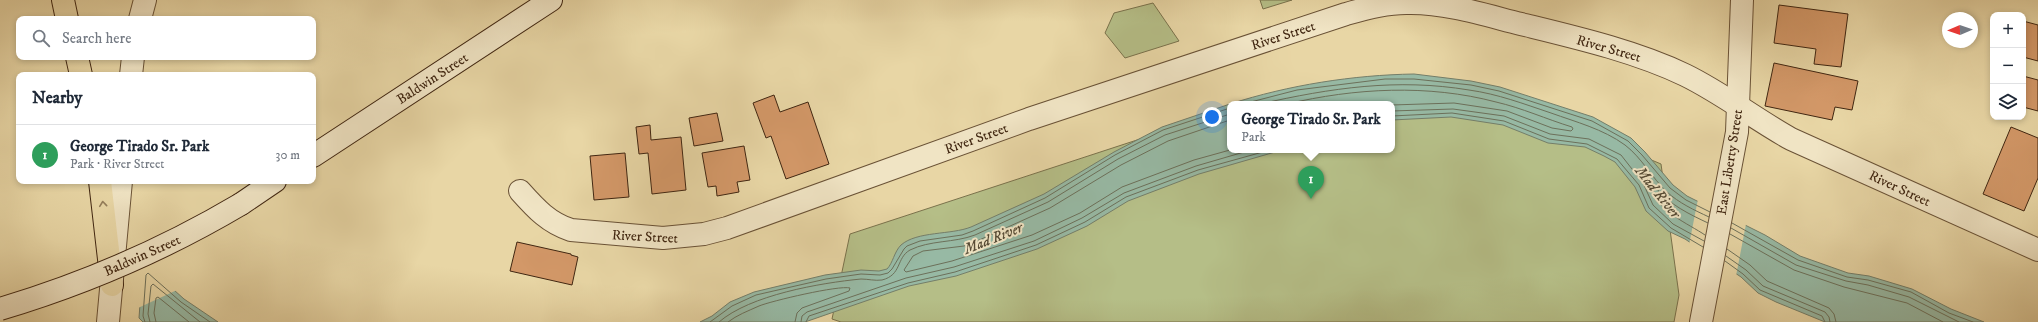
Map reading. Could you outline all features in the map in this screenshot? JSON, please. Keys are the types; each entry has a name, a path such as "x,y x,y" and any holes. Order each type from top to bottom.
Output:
{"highway":[{"path":"63,0 66,16"},
{"path":"78,60 80,72"},
{"path":"100,184 112,285"}],"street":[{"path":"141,16 145,0"},
{"name":"Baldwin Street","path":"316,154 551,0"},
{"name":"East Liberty Street","path":"1701,322 1733,152 1738,107 1742,0"},
{"name":"River Street","path":"520,191 546,219 558,226 571,230 663,238 704,234 758,218 1029,118 1346,14 1392,3 1425,3 1459,9 1548,31 1616,50 1684,74 1791,139 2038,250"},
{"path":"131,72 133,60"},
{"path":"108,322 121,184"},
{"name":"Baldwin Street","path":"0,309 61,289 138,258 176,240 241,204 271,184"}],"green space":[{"path":"1260,0 1292,0 1263,9"},
{"path":"1153,3 1179,41 1125,58 1105,33 1114,13"},
{"path":"1307,90 1556,120 1661,164 1679,295 1674,322 841,322 832,319 850,234 1195,121 1227,148 1227,153 1395,153 1395,101 1374,101"}],"water":[{"name":"Mad River","path":"1414,74 1471,81 1500,87 1593,117 1631,138 1673,185 1687,196 1765,235 1800,256 1848,273 1869,276 1912,289 1951,309 1984,322 1825,322 1776,302 1758,293 1741,277 1685,239 1668,231 1646,211 1635,187 1615,162 1585,147 1548,143 1503,125 1451,117 1395,120 1395,101 1239,101 1275,91 1321,82 1368,76"},
{"name":"Mad River","path":"1227,105 1227,153 1272,153 1199,174 1128,201 1087,226 1037,249 956,276 909,286 805,322 700,322 712,316 730,302 754,292 825,275 861,270 879,271 887,269 901,245 908,241 925,235 971,227 1044,194 1114,152 1162,127"},
{"path":"143,262 184,299 218,322 143,322 139,318"}],"pier":[{"path":"1698,199 1746,224 1736,276 1689,245"},
{"path":"145,260 177,290 138,308 141,262"}],"building":[{"path":"1779,5 1848,14 1841,67 1814,64 1816,49 1774,43"},
{"path":"2026,22 2038,25 2038,61 2026,58"},
{"path":"1774,63 1858,81 1852,110 1835,107 1832,120 1765,106"},
{"path":"2026,77 2038,80 2038,111 2026,108"},
{"path":"774,95 780,112 808,102 829,164 786,179 771,136 766,138 753,103"},
{"path":"717,113 723,141 694,146 689,118"},
{"path":"650,125 651,140 681,137 686,190 652,194 648,153 639,154 636,127"},
{"path":"2011,127 2038,138 2038,178 2024,211 1983,194"},
{"path":"744,146 750,180 737,182 739,192 717,196 716,186 708,187 702,153"},
{"path":"625,153 629,197 594,200 590,156"},
{"path":"517,242 571,254 578,257 572,285 510,271"}],"place":[{"name":"George Tirado Sr. Park","path":"1311,199"}]}
